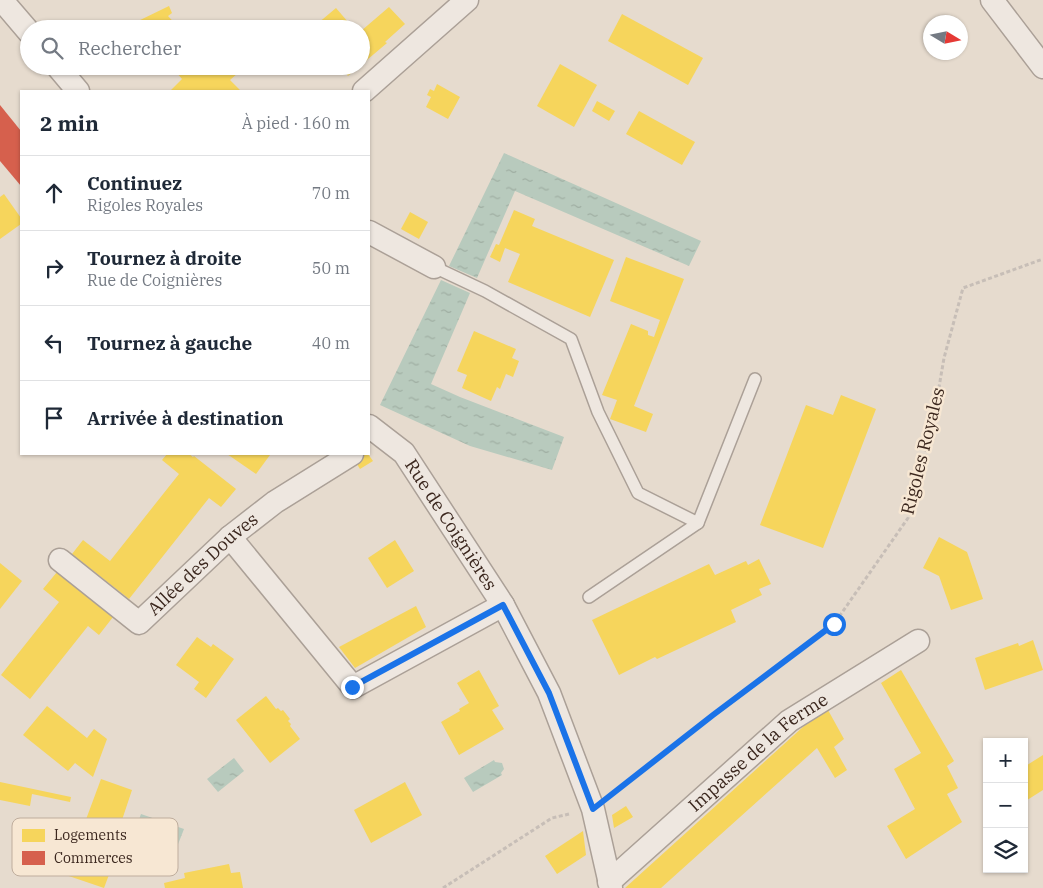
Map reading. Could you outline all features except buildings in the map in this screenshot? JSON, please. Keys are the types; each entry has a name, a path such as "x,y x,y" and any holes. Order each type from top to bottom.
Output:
{"street":[{"path":"365,90 467,0"},
{"path":"992,0 1043,67"},
{"path":"0,2 5,4 20,22"},
{"path":"65,75 77,90"},
{"path":"370,233 434,268"},
{"name":"Rue de Coignières","path":"371,433 404,453 503,605 549,693 593,809 610,885"},
{"name":"Allée des Douves","path":"60,560 139,623 230,537 275,502 350,455"},
{"path":"230,537 352,687 503,605"},
{"name":"Impasse de la Ferme","path":"610,885 789,721 918,641"}],"lane":[{"path":"434,268 485,291 571,339 598,412 638,493 698,523"},
{"path":"589,597 698,523 755,379"}],"path":[{"name":"Rigoles Royales","path":"443,888 552,818 593,809 834,624 908,518 931,434 944,358 963,288 1043,259"}],"water":[{"path":"504,153 701,241 689,266 515,191 477,278 449,266"},
{"path":"441,280 470,293 431,384 564,437 552,470 470,446 380,405"},
{"path":"234,758 244,771 218,792 207,779"},
{"path":"494,760 495,762 502,763 504,769 501,773 502,775 473,792 464,778"},
{"path":"141,814 152,818 140,818"},
{"path":"178,827 184,829 178,844"}],"route":[{"path":"352,687 503,605 549,693 593,809 834,624"}]}
